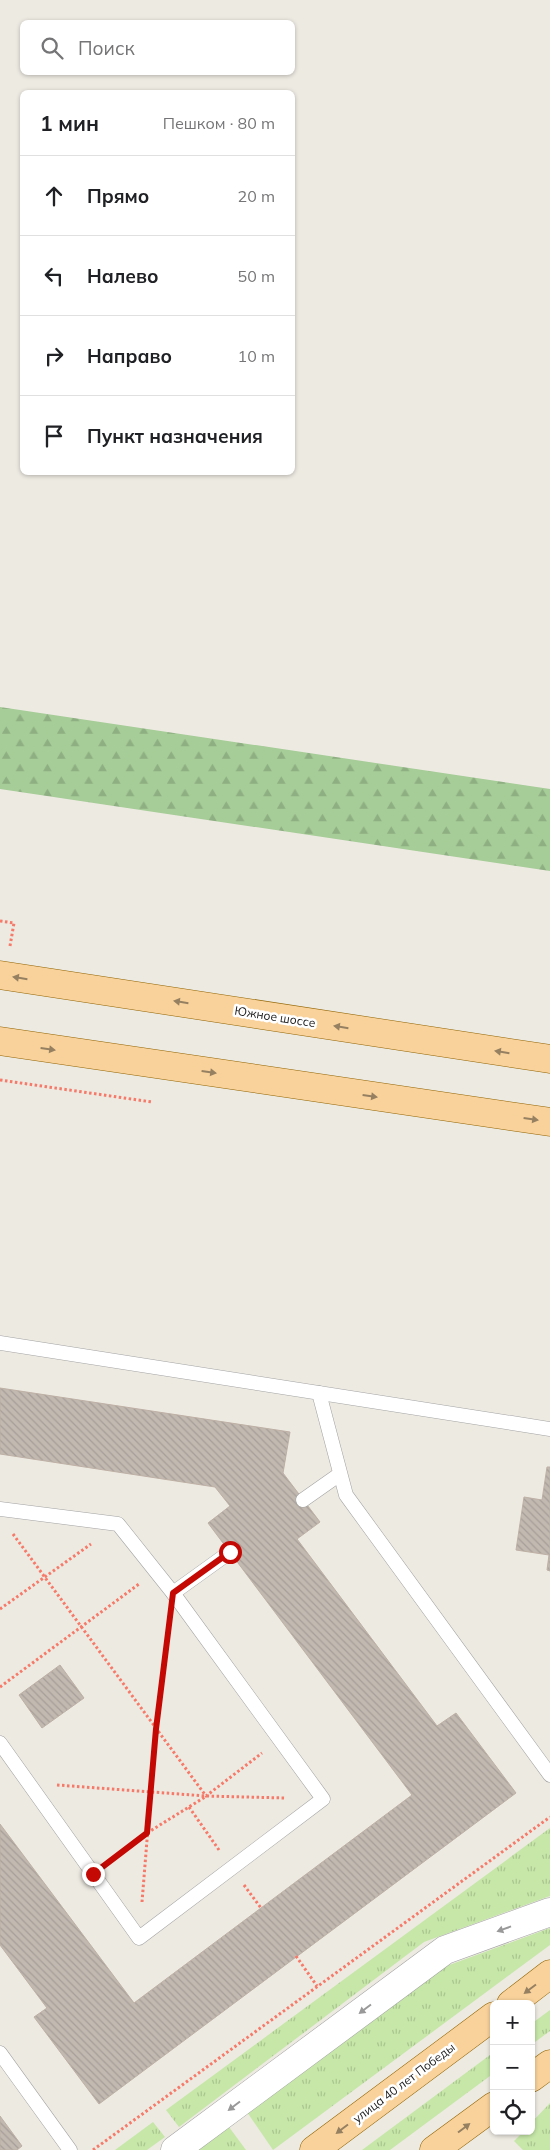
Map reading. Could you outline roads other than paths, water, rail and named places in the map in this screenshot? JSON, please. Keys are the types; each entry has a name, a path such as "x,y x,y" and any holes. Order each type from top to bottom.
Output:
{"main road":[{"name":"Южное шоссе","path":"0,975 550,1059"},
{"path":"0,1042 550,1122"},
{"path":"516,2000 550,1974"},
{"name":"улица 40 лет Победы","path":"314,2150 490,2019"},
{"path":"535,2075 550,2064"},
{"path":"434,2150 490,2109"}],"street":[{"path":"175,2150 444,1950 550,1912"}],"lane":[{"path":"0,1343 550,1429"},
{"path":"319,1393 346,1495 550,1775"},
{"path":"303,1500 340,1474"},
{"path":"0,1509 118,1524 173,1593 323,1799 139,1938 0,1743"},
{"path":"173,1593 230,1552"},
{"path":"0,2052 70,2150"}]}
